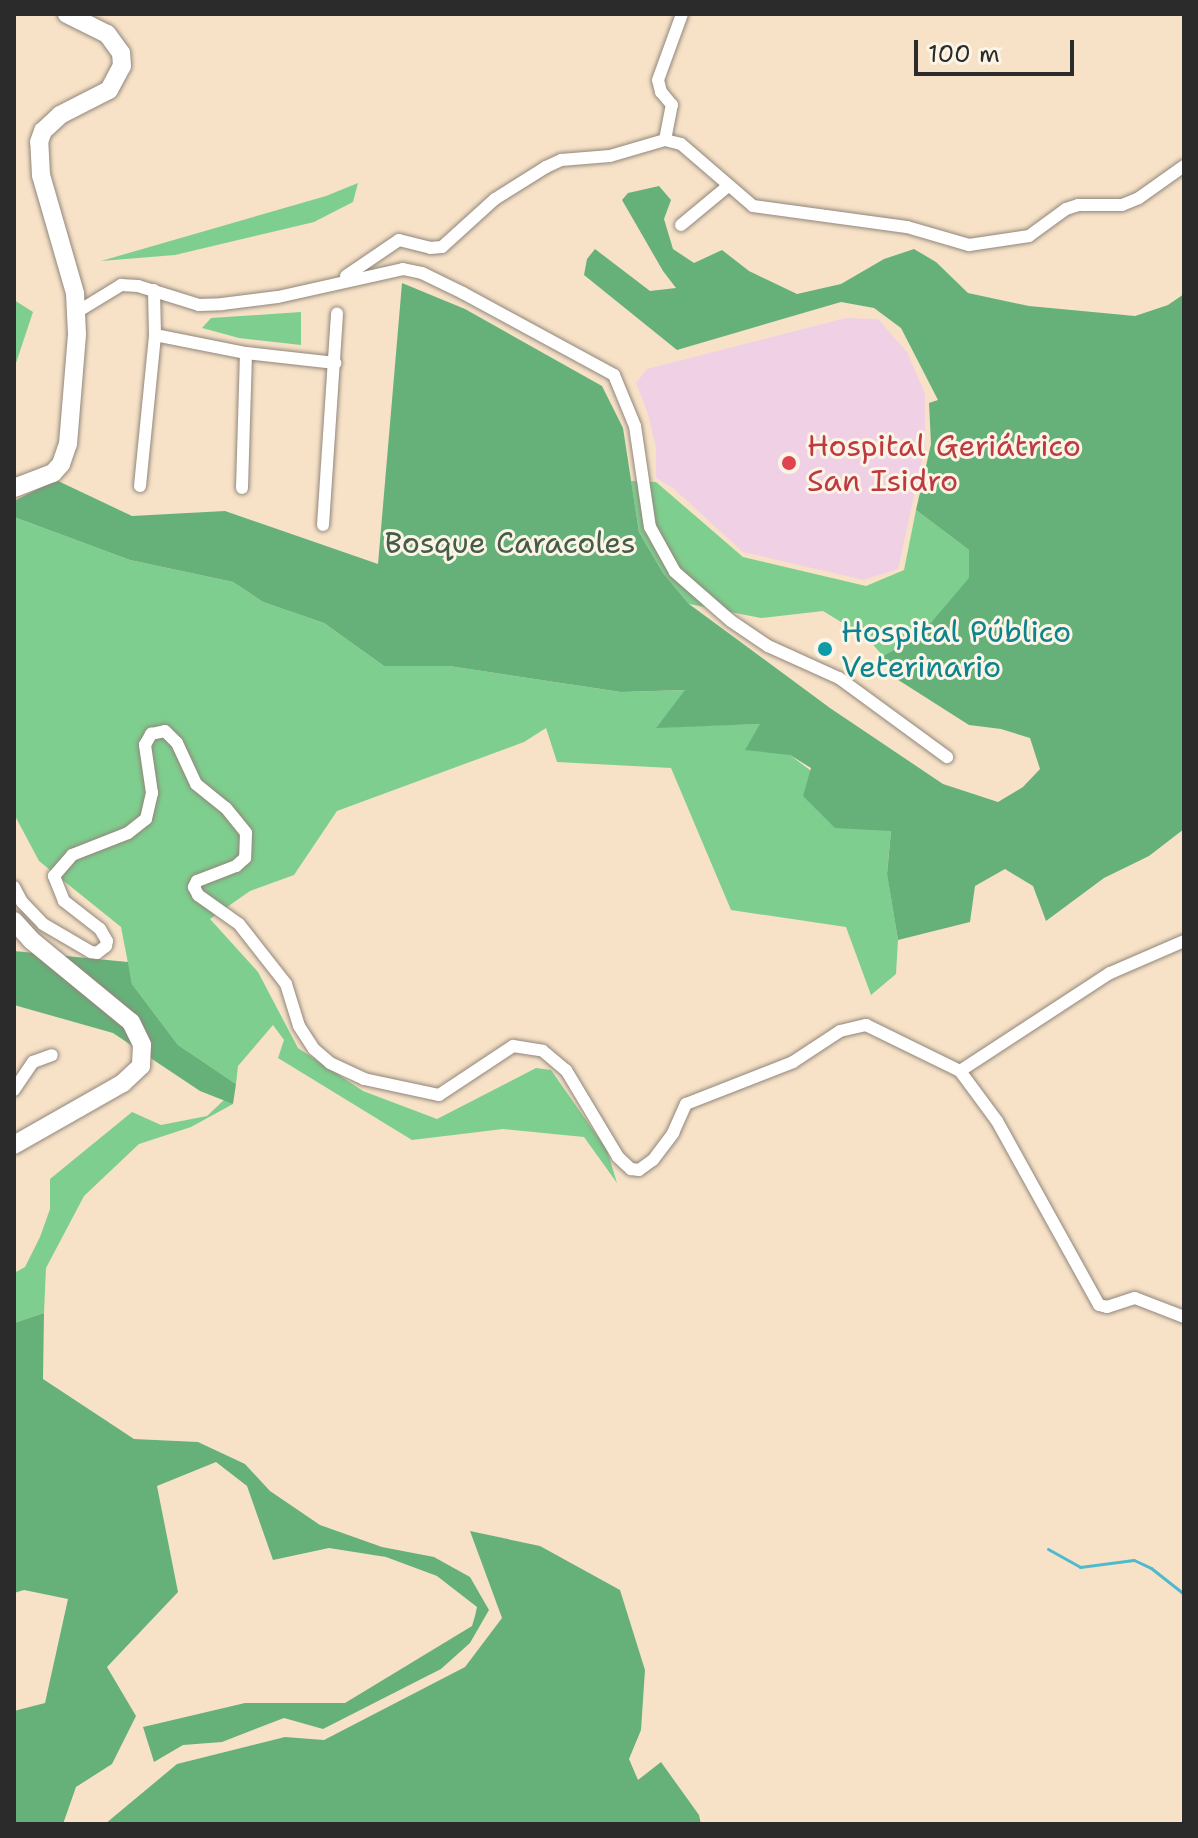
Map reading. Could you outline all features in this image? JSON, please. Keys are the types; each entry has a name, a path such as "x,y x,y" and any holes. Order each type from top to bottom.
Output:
{"main road":[{"path":"14,488 53,473 61,464 68,444 77,312 69,267 41,175 39,142 43,131 60,115 109,90 122,66 121,53 107,34 67,14"},
{"path":"14,921 31,940 131,1022 142,1045 141,1066 123,1083 14,1145"}],"street":[{"path":"665,140 672,105 661,92 658,80 682,14"},
{"path":"338,282 399,240 430,248 442,247 495,199 561,160 610,156 665,140 681,144 727,187 753,206 907,227 969,245 1029,236 1066,209 1078,205 1122,205 1139,198 1184,166"},
{"path":"681,225 727,187"},
{"path":"77,312 121,285 154,290 199,305 278,297 381,271 403,269 422,273 614,375 635,426 650,527 675,572 743,630 768,646 839,678 947,757"},
{"path":"140,486 155,335 154,290"},
{"path":"323,525 337,313"},
{"path":"155,335 246,353 335,363"},
{"path":"242,488 246,353"},
{"path":"14,887 22,902 43,924 91,952 97,953 106,946 100,929 64,901 54,876 72,855 128,833 146,819 152,793 145,745 151,734 165,731 177,743 196,784 226,808 246,833 245,858 236,866 197,881 194,887 198,895 239,924 286,984 299,1026 314,1049 346,1072 364,1079 439,1095 513,1046 543,1051 566,1070 618,1157 631,1169 639,1170 653,1160 673,1133 686,1104 793,1062 853,1025 866,1025 884,1031 960,1071 997,1121 1099,1305 1107,1307 1135,1298 1184,1317"},
{"path":"960,1071 1110,973 1184,941"},
{"path":"14,1090 33,1062 52,1055"}],"shaded area":[{"name":"Hospital Geriátrico San Isidro","path":"846,318 878,319 907,352 925,394 925,446 898,569 864,580 743,552 674,489 656,478 656,448 636,383 647,369"}],"green space":[{"path":"358,183 353,202 314,222 175,255 101,261 326,196"},
{"name":"Bosque Caracoles","path":"659,186 671,200 664,219 673,249 694,263 722,250 749,271 797,294 841,284 884,259 914,249 936,262 968,293 1029,306 1135,316 1168,305 1184,294 1184,829 1149,856 1104,878 1046,921 1033,886 1005,869 975,886 970,922 898,940 887,874 891,831 835,828 803,796 811,768 790,755 745,750 760,724 656,728 685,690 621,692 449,666 384,666 324,623 263,602 233,582 130,560 14,517 14,501 56,480 132,516 225,511 378,564 402,283 465,309 602,386 623,428 639,532 663,573 689,604 830,708 943,784 998,802 1023,787 1040,769 1030,738 1001,729 969,725 892,676 883,656 922,633 969,578 969,550 916,510 931,444 929,403 938,400 901,328 874,308 841,302 677,350 584,275 587,259 595,249 650,291 676,288 622,200 628,193"},
{"path":"14,300 33,312 14,369"},
{"path":"301,312 301,345 239,338 202,328 211,318"},
{"path":"631,481 656,482 743,557 866,586 904,570 916,510 969,550 969,579 922,633 883,656 867,638 823,611 761,618 689,604 663,573 639,532"},
{"path":"14,517 130,560 233,582 263,602 324,623 384,666 449,666 621,692 686,690 657,727 760,724 790,755 891,831 887,873 898,940 896,974 871,995 846,927 731,910 671,768 557,762 546,728 524,742 337,811 294,875 250,891 210,919 258,972 298,1048 363,1091 437,1119 536,1068 551,1070 607,1150 617,1183 584,1137 503,1129 412,1140 278,1058 284,1040 273,1025 238,1066 236,1084 178,1045 132,984 121,927 39,861 14,814"},
{"path":"14,951 128,962 132,984 178,1045 236,1084 233,1104 200,1091 113,1033 14,1005"},
{"path":"226,1098 233,1104 191,1127 139,1144 84,1196 46,1268 44,1313 14,1323 14,1273 25,1267 40,1237 50,1209 50,1179 132,1112 161,1125 207,1116"},
{"path":"44,1313 43,1379 134,1439 198,1442 245,1464 270,1491 320,1525 382,1547 434,1557 470,1577 489,1610 470,1643 441,1669 323,1729 284,1718 222,1742 183,1745 154,1762 143,1727 245,1703 345,1703 472,1626 477,1607 437,1576 386,1557 329,1548 273,1560 247,1486 216,1462 157,1486 178,1592 107,1667 136,1716 112,1764 76,1787 63,1824 14,1824 14,1711 45,1703 68,1599 24,1590 14,1593 14,1323"},
{"path":"470,1531 540,1546 620,1590 645,1670 641,1730 629,1759 638,1780 661,1762 699,1815 701,1824 105,1824 177,1764 285,1737 324,1740 465,1667 502,1618"}],"waterway":[{"path":"1048,1549 1080,1567 1134,1560 1151,1568 1184,1594"}],"place":[{"name":"Hospital Geriátrico San Isidro","path":"789,463"},
{"name":"Hospital Público Veterinario","path":"825,649"}]}
